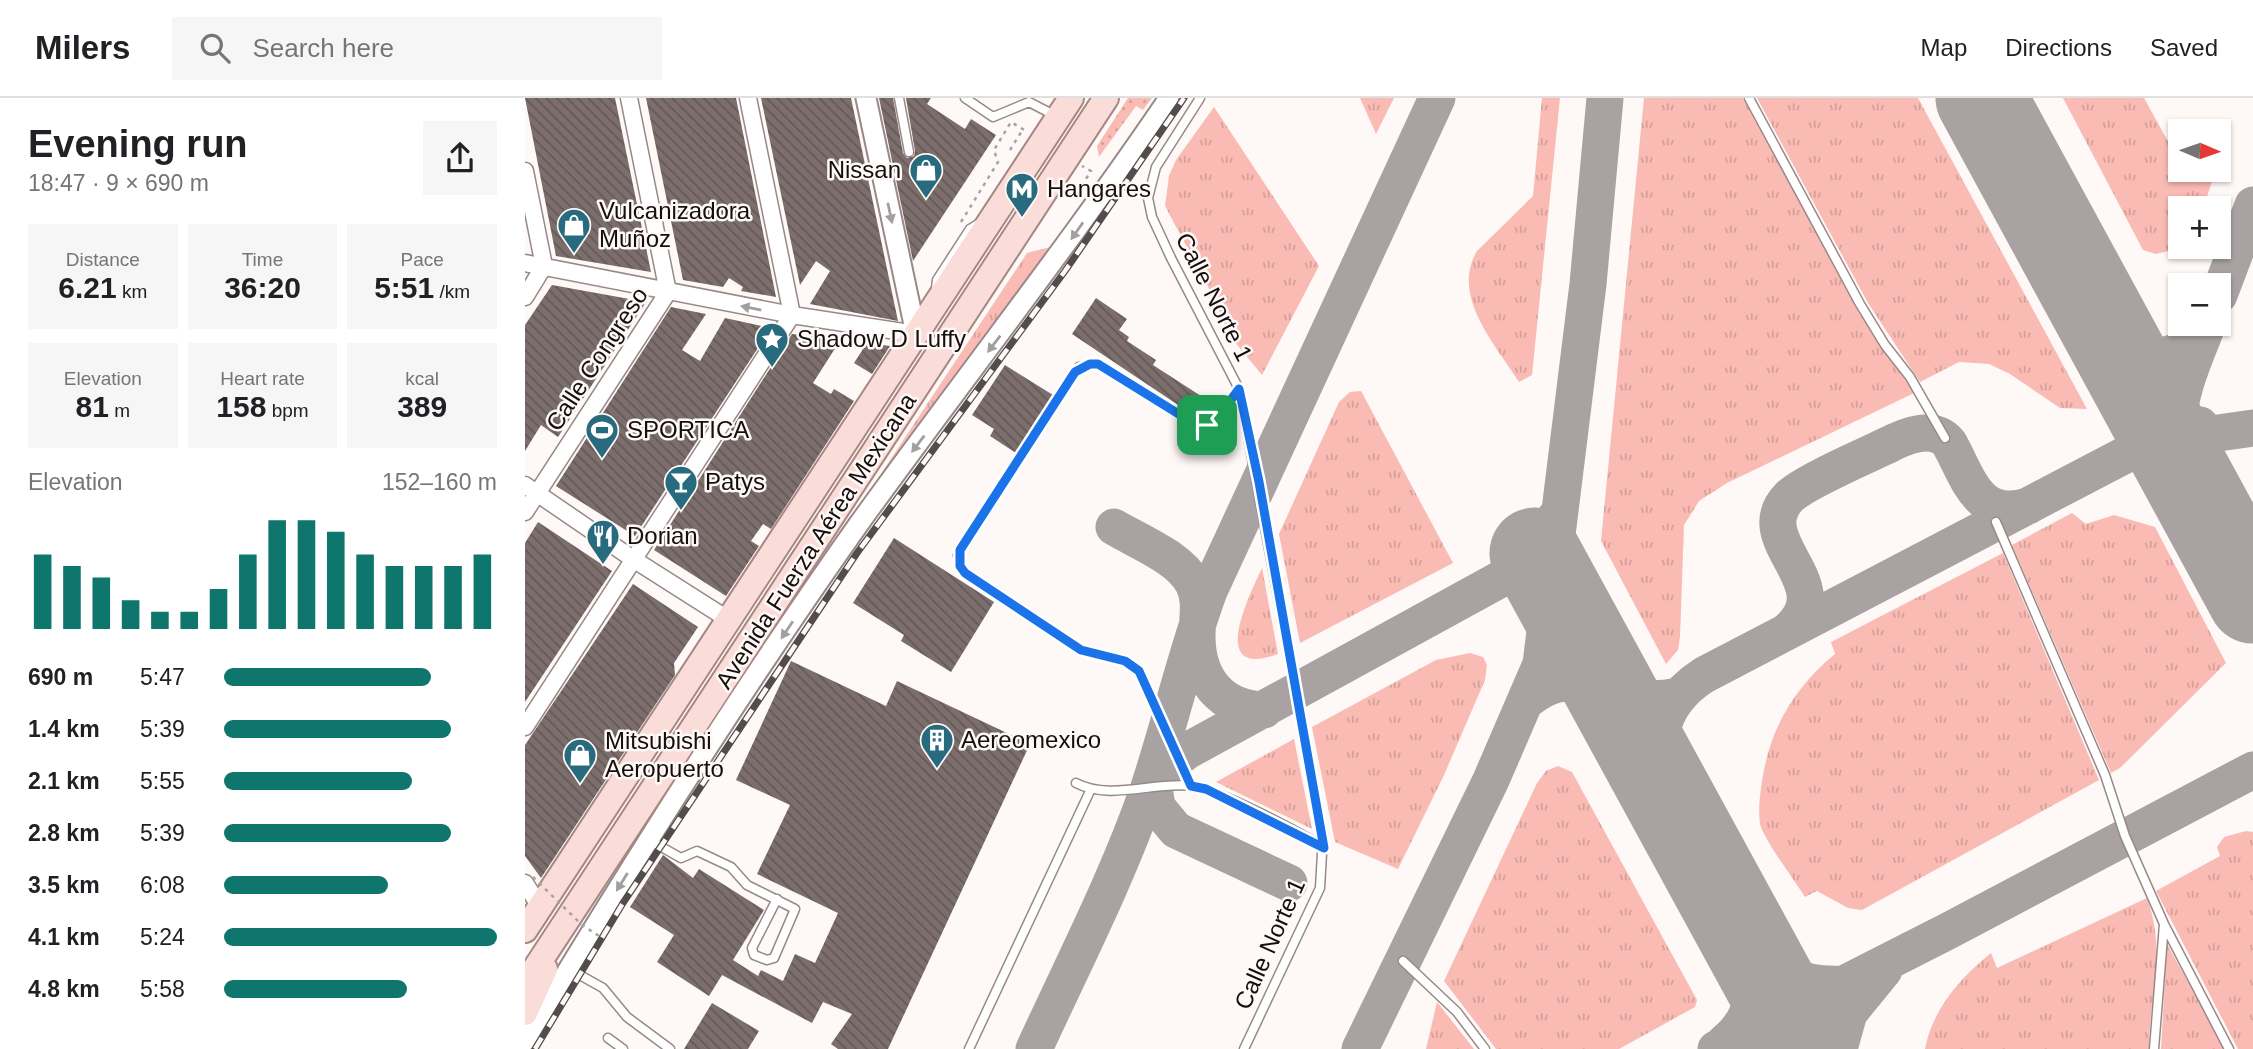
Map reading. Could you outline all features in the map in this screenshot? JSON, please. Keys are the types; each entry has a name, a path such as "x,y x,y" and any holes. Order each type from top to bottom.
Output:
{"main road":[{"name":"Avenida Fuerza Aérea Mexicana","path":"528,999 555,938 1106,98"},
{"name":"Avenida Fuerza Aérea Mexicana","path":"532,916 1065,108"}],"street":[{"name":"Calle Congreso","path":"525,512 531,489 668,292 629,98"},
{"path":"525,727 792,315 748,98"},
{"path":"525,263 792,315 916,334 866,98"},
{"path":"525,1041 648,839 858,526 1117,176 1169,98"},
{"path":"525,171 544,266 525,297"},
{"path":"531,489 729,620"},
{"path":"529,880 532,916"}],"lane":[{"path":"899,98 909,152"},
{"path":"965,98 993,117 1033,102 1065,108"},
{"path":"525,945 1080,98"},
{"path":"525,970 1097,98"},
{"path":"1117,176 1126,148 1159,98"},
{"name":"Calle Norte 1","path":"1200,98 1156,167 1148,198 1152,217 1171,258 1239,389 1259,482 1324,848 1320,888 1244,1049"},
{"path":"1749,98 1860,304 1910,377 1945,438"},
{"path":"1191,786 1139,671 1125,661 1081,650 965,573 958,555 1079,367 1098,364 1198,426 1215,421 1239,389"},
{"path":"1996,522 2105,775 2125,836 2164,924 2229,1049"},
{"path":"1076,783 1090,791 1191,786 1206,789 1324,848"},
{"path":"969,1049 1090,791"},
{"path":"648,839 681,858 697,850 731,867 747,885 777,899 793,907 795,912 774,958 767,960 754,955 752,948 777,899"},
{"path":"2154,1049 2164,924"},
{"path":"1403,961 1457,1012 1485,1049"},
{"path":"569,968 603,988 627,1017 670,1049"},
{"path":"608,1038 623,1049"}],"path":[{"path":"956,229 999,162 994,150 1011,122 1023,129 1010,150"},
{"path":"1077,193 1085,181"},
{"path":"529,880 599,936"}],"green space":[{"path":"1128,98 1152,98 1143,110 1136,106 1099,157 1097,146"},
{"path":"1360,98 1394,98 1376,134"},
{"path":"1542,98 1560,98 1532,375 1519,382 1479,320 1469,285 1470,268 1477,251 1533,196"},
{"path":"1644,98 1743,98 1859,312 1914,393 1727,483 1699,501 1684,525 1680,637 1678,650 1666,664 1601,541"},
{"path":"1757,98 1918,98 2087,409 2060,408 2010,374 1989,364 1959,362 1920,382 1868,303"},
{"path":"2063,98 2144,98 2168,141 2168,182 2212,182 2207,196 2168,196 2168,251 2156,254 2143,250"},
{"path":"1214,107 1319,266 1262,375 1229,335 1213,296 1165,206 1169,176 1176,160"},
{"path":"1104,174 1110,182 830,551 1027,253 1058,245"},
{"path":"1361,391 1453,563 1300,643 1279,534 1339,402 1350,392"},
{"path":"2072,513 2086,524 2114,515 2155,527 2226,663 2120,768 2111,773 2012,545"},
{"path":"2003,553 2099,780 1862,910 1848,908 1817,891 1805,897 1767,840 1759,819 1766,762 1786,710 1807,681 1835,654 1831,642"},
{"path":"1262,568 1278,654 1256,659 1244,655 1238,646 1243,614"},
{"path":"1470,653 1483,657 1487,665 1485,680 1444,775 1398,869 1335,842 1312,727 1436,660"},
{"path":"1294,739 1312,829 1216,782"},
{"path":"1558,766 1572,772 1697,1000 1695,1007 1619,1049 1496,1049 1444,981 1537,783 1546,771"},
{"path":"2246,831 2253,832 2253,1049 2238,1049 2156,891 2220,856 2217,847 2224,837"},
{"path":"2147,898 2156,937 2149,1049 1925,1049 1934,1021 1949,996 1991,953 1997,968"},
{"path":"2167,944 2225,1049 2161,1049"},
{"path":"1437,1002 1474,1049 1426,1049"}],"building":[{"path":"525,98 615,98 651,272 556,256"},
{"path":"646,98 736,98 776,297 741,291 743,287 729,278 723,287 683,280"},
{"path":"761,98 851,98 898,321 810,304 830,271 816,261 800,285"},
{"name":"Nissan","path":"879,98 893,98 903,153 907,158 914,156 915,151 906,98 931,98 927,104 965,129 971,119 996,135 913,261"},
{"path":"552,285 646,302 558,437 541,425 525,451 525,325"},
{"path":"1096,298 1127,319 1119,330 1129,337 1127,341 1156,360 1153,365 1204,398 1193,415 1072,334"},
{"path":"671,307 706,314 682,350 700,361 725,318 771,328 635,536 556,486"},
{"path":"792,334 841,339 813,383 831,394 834,389 854,401 771,529 763,524 751,541 759,546 726,596 654,550"},
{"path":"867,343 890,346 872,374 854,363"},
{"path":"1005,365 1053,395 1016,453 990,436 994,429 972,415"},
{"path":"538,522 612,571 525,702 525,543"},
{"path":"894,538 994,602 951,672 901,641 904,635 853,603"},
{"path":"633,584 698,627 674,663 675,675 541,878 525,856 525,745"},
{"path":"791,661 886,706 897,681 1030,744 888,1049 838,1049 831,1044 852,1014 823,1002 812,1023 722,975 709,996 657,962 674,935 630,907 663,855 693,878 699,869 764,910 733,960 758,976 761,970 783,981 795,954 815,963 838,913 757,874 790,805 736,780"},
{"path":"712,1003 759,1031 748,1049 684,1049"}],"taxiway":[{"path":"1034,1049 1109,889 1136,823 1209,591 1437,98"},
{"path":"1360,1049 1491,780 1541,664 1588,284 1605,98"},
{"path":"2227,273 2253,205"},
{"path":"2108,330 2134,375 2155,402 2183,421 2200,425"},
{"path":"2111,332 2137,350 2161,355 2173,353 2196,336"},
{"path":"2203,336 2186,382 2178,428 2183,460 2203,509"},
{"path":"1672,804 1662,766 1662,732 1675,701 1704,675 2125,455 2169,440 2253,428"},
{"path":"1786,632 1801,615 1805,597 1802,580 1779,530 1779,514 1789,497 1823,476 1901,439 1930,433 1949,443 1969,482 1986,502 2011,509 2028,506"},
{"path":"1150,788 1163,769 1187,751 1508,575 1535,553 1555,518"},
{"path":"1114,527 1168,558 1187,574 1196,589 1198,651 1207,678 1214,689 1235,704 1264,710"},
{"path":"1560,569 1575,621 1609,682 1624,693 1641,698 1678,696"},
{"path":"1526,701 1541,690 1556,684 1581,685 1593,690 1627,722"},
{"path":"1716,1049 1950,930 2253,770"},
{"path":"1154,787 1157,807 1176,830 1289,883"},
{"path":"1724,1043 1738,1029 1747,1014 1753,982 1746,948 1732,914"},
{"path":"1745,932 1765,957 1786,973 1811,982 1843,984"},
{"path":"1839,1049 1849,1013 1884,970"}],"runway":[{"path":"1981,98 2253,598"},
{"path":"1535,553 1806,1049"}],"railway":[{"path":"535,1049 623,903 857,553 1065,271 1184,98"}],"place":[{"name":"Nissan","path":"926,200"},
{"name":"Hangares","path":"1022,219"},
{"name":"Vulcanizadora Muñoz","path":"574,255"},
{"name":"Shadow D Luffy","path":"772,369"},
{"name":"SPORTICA","path":"602,460"},
{"name":"Patys","path":"681,512"},
{"name":"Dorian","path":"603,566"},
{"name":"Aereomexico","path":"937,770"},
{"name":"Mitsubishi Aeropuerto","path":"580,785"}],"route":[{"path":"1098,364 1189,423 1207,425 1223,412 1239,389 1259,482 1324,848 1206,789 1191,786 1139,671 1125,661 1081,650 965,573 960,566 960,550 1079,367 1098,364"}]}
